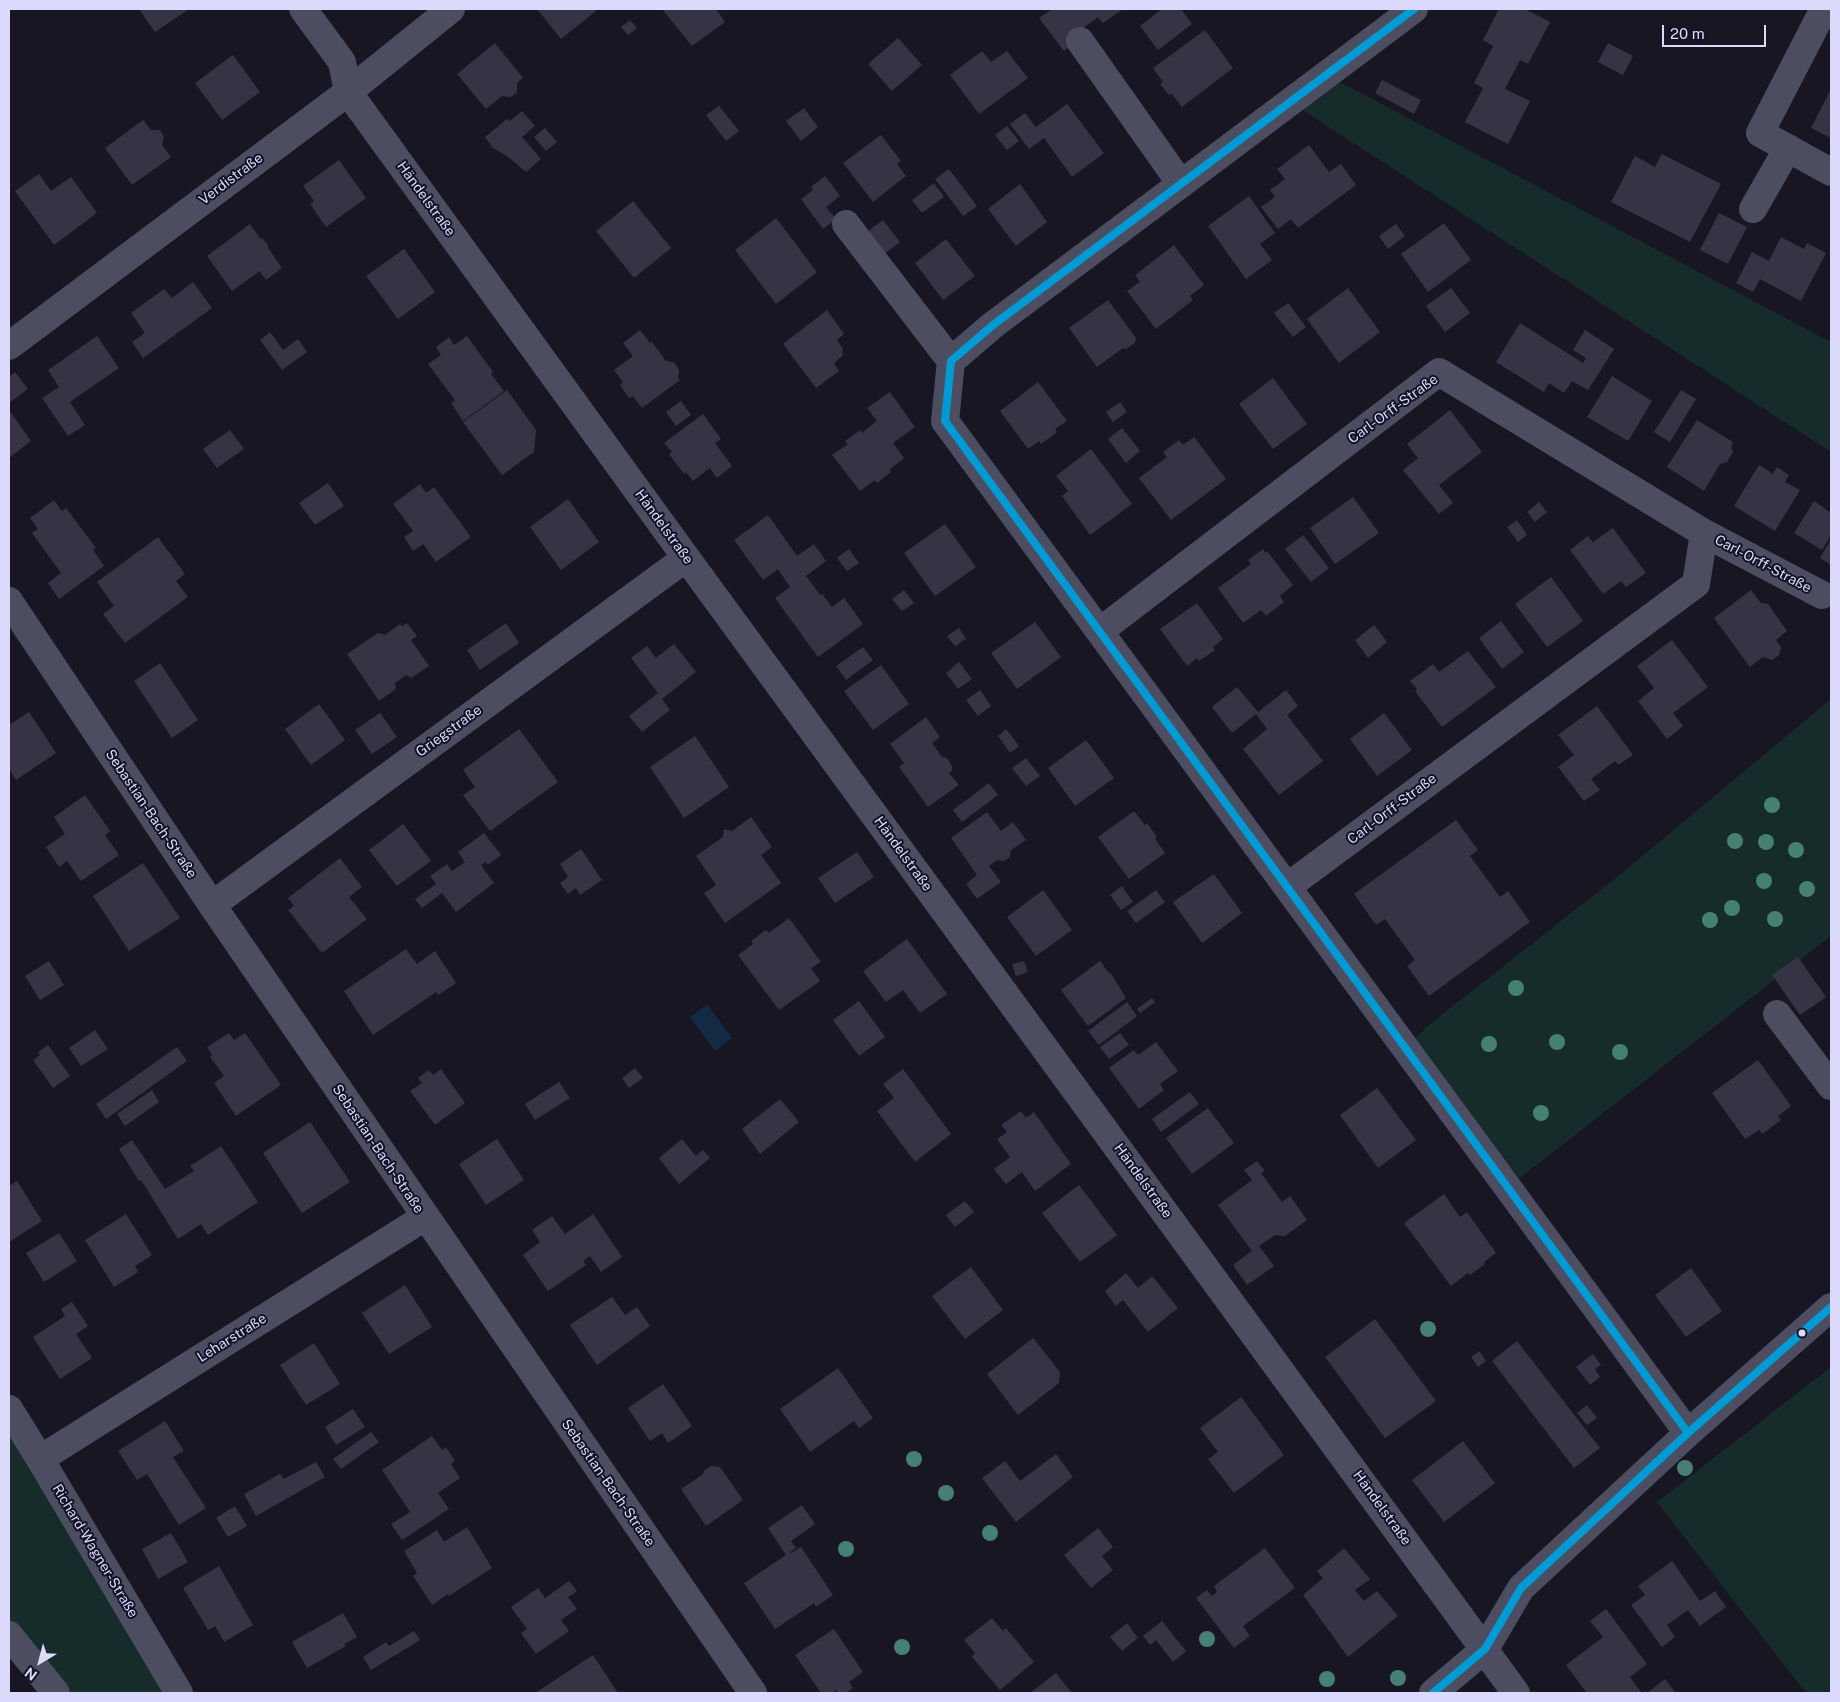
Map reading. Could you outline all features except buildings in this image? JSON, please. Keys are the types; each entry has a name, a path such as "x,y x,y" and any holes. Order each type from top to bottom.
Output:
{"street":[{"name":"Händelstraße","path":"303,9 342,62 348,92 686,558 1516,1693"},
{"name":"Verdistraße","path":"9,346 348,92 451,9"},
{"path":"951,361 993,325 1414,9"},
{"path":"1824,9 1760,133 1831,172"},
{"path":"1080,42 1181,184"},
{"path":"1753,210 1788,148"},
{"path":"846,224 951,361 945,421 1688,1433"},
{"name":"Carl-Orff-Straße","path":"1100,631 1439,372 1704,532 1822,595"},
{"name":"Carl-Orff-Straße","path":"1287,887 1696,584 1704,532"},
{"name":"Griegstraße","path":"212,905 686,558"},
{"name":"Sebastian-Bach-Straße","path":"9,601 424,1217 753,1693"},
{"path":"1777,1014 1824,1077"},
{"name":"Leharstraße","path":"40,1459 424,1217"},
{"path":"1433,1693 1485,1649 1521,1588 1688,1433 1831,1308"},
{"name":"Richard-Wagner-Straße","path":"9,1409 179,1693"},
{"path":"9,1635 56,1693"}],"green space":[{"path":"1327,75 1831,342 1831,452 1290,102"},
{"path":"1831,699 1831,936 1508,1187 1405,1048 1430,1024 1622,873"},
{"path":"1831,1367 1831,1693 1806,1693 1657,1502"},
{"path":"9,1409 179,1693 56,1693 9,1635"}],"water":[{"path":"707,1004 732,1038 715,1051 690,1017"}],"transit line":[{"path":"1414,9 993,325 951,361 945,421 1688,1433"},
{"path":"1433,1693 1485,1649 1521,1588 1688,1433 1831,1307"}]}
